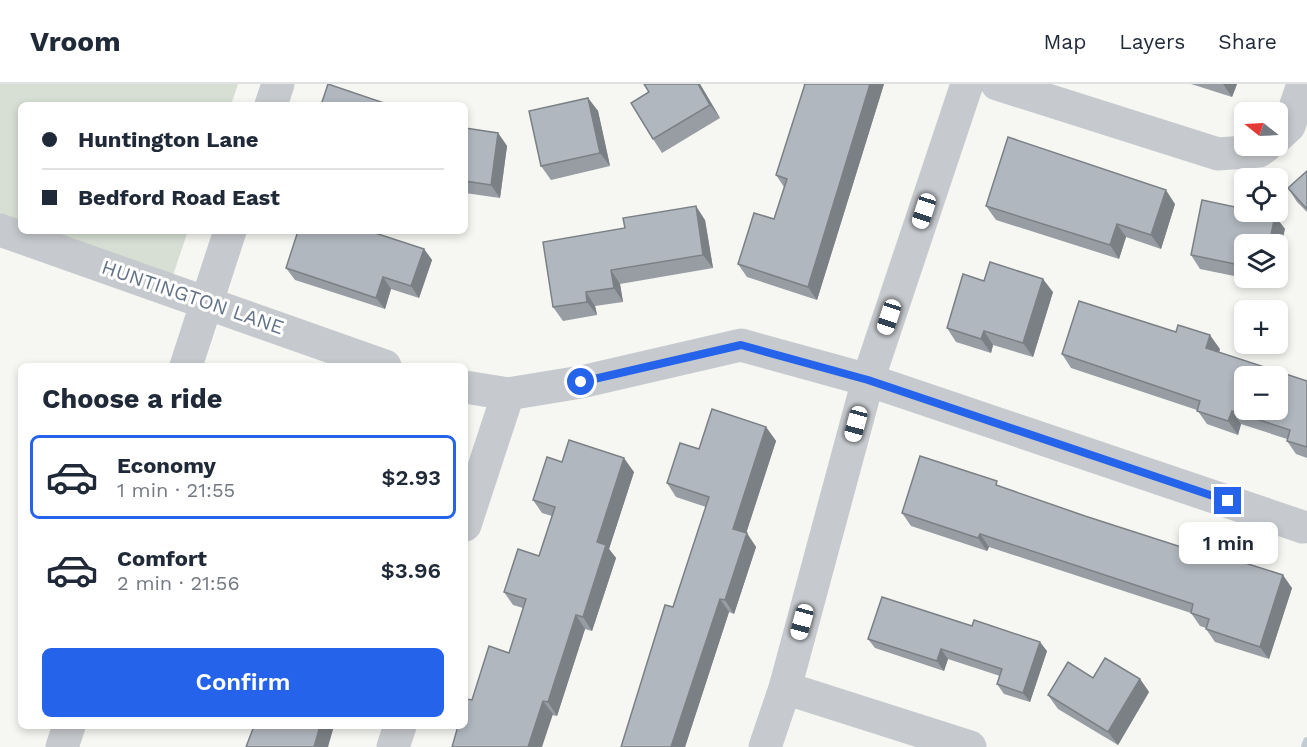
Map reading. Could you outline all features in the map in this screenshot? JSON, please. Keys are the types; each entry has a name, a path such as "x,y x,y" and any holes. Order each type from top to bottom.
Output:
{"street":[{"path":"272,102 278,84"},
{"path":"765,747 785,688 868,380 967,84"},
{"path":"997,84 1218,154 1234,153"},
{"path":"1288,127 1303,84"},
{"name":"HUNTINGTON LANE","path":"0,230 377,363"},
{"path":"187,363 229,234"},
{"path":"468,387 508,394 581,382 741,345 868,380 1303,527"},
{"path":"468,516 508,394"},
{"path":"785,688 970,747"},
{"path":"62,747 68,729"},
{"path":"393,747 399,729"}],"shaded area":[{"path":"0,84 238,84 232,102 18,102 18,222 0,215"},
{"path":"54,234 187,234 173,275"}],"building":[{"path":"328,84 381,102 322,102"},
{"path":"644,84 698,84 710,105 653,139 631,103 649,92"},
{"path":"805,84 870,84 808,287 738,264 754,213 774,219 787,179 776,175"},
{"path":"588,98 600,153 541,166 529,111"},
{"path":"468,128 498,133 491,185 468,181"},
{"path":"1008,137 1166,190 1151,235 1117,224 1110,245 986,206"},
{"path":"1307,171 1307,209 1288,188"},
{"path":"1202,200 1234,207 1234,222 1274,222 1271,234 1234,234 1234,264 1191,255"},
{"path":"696,206 703,255 611,270 614,288 586,292 587,302 553,307 543,242 625,228 623,218"},
{"path":"297,234 378,234 424,249 411,286 383,277 376,298 286,268"},
{"path":"990,262 1043,279 1023,343 984,331 981,339 947,328 963,274 984,281"},
{"path":"1079,301 1176,332 1178,325 1210,335 1206,348 1261,366 1234,366 1234,412 1232,411 1228,421 1197,411 1200,401 1062,354"},
{"path":"1288,375 1307,381 1307,447 1287,441 1290,430 1259,420 1288,420"},
{"path":"712,409 766,427 733,529 747,533 725,600 720,599 671,747 621,747 665,605 673,607 709,497 667,483 680,443 699,449"},
{"path":"569,440 624,458 597,542 606,545 583,617 576,615 548,702 543,701 528,747 452,747 457,729 468,729 468,699 472,700 489,646 509,653 526,599 504,592 518,549 539,556 555,507 533,500 547,457 562,462"},
{"path":"920,456 997,481 996,485 1085,516 1209,556 1210,552 1283,575 1260,647 1206,629 1209,619 1191,613 1193,604 980,534 978,538 902,513"},
{"path":"882,597 972,626 974,620 1040,642 1023,693 997,684 1002,669 941,649 937,661 868,639"},
{"path":"1105,658 1140,679 1108,732 1048,695 1068,662 1093,678"},
{"path":"253,729 319,729 314,747 246,747"}],"waterway":[{"path":"1305,747 1307,741"}],"route":[{"path":"581,382 741,345 868,380 1228,501"}]}
